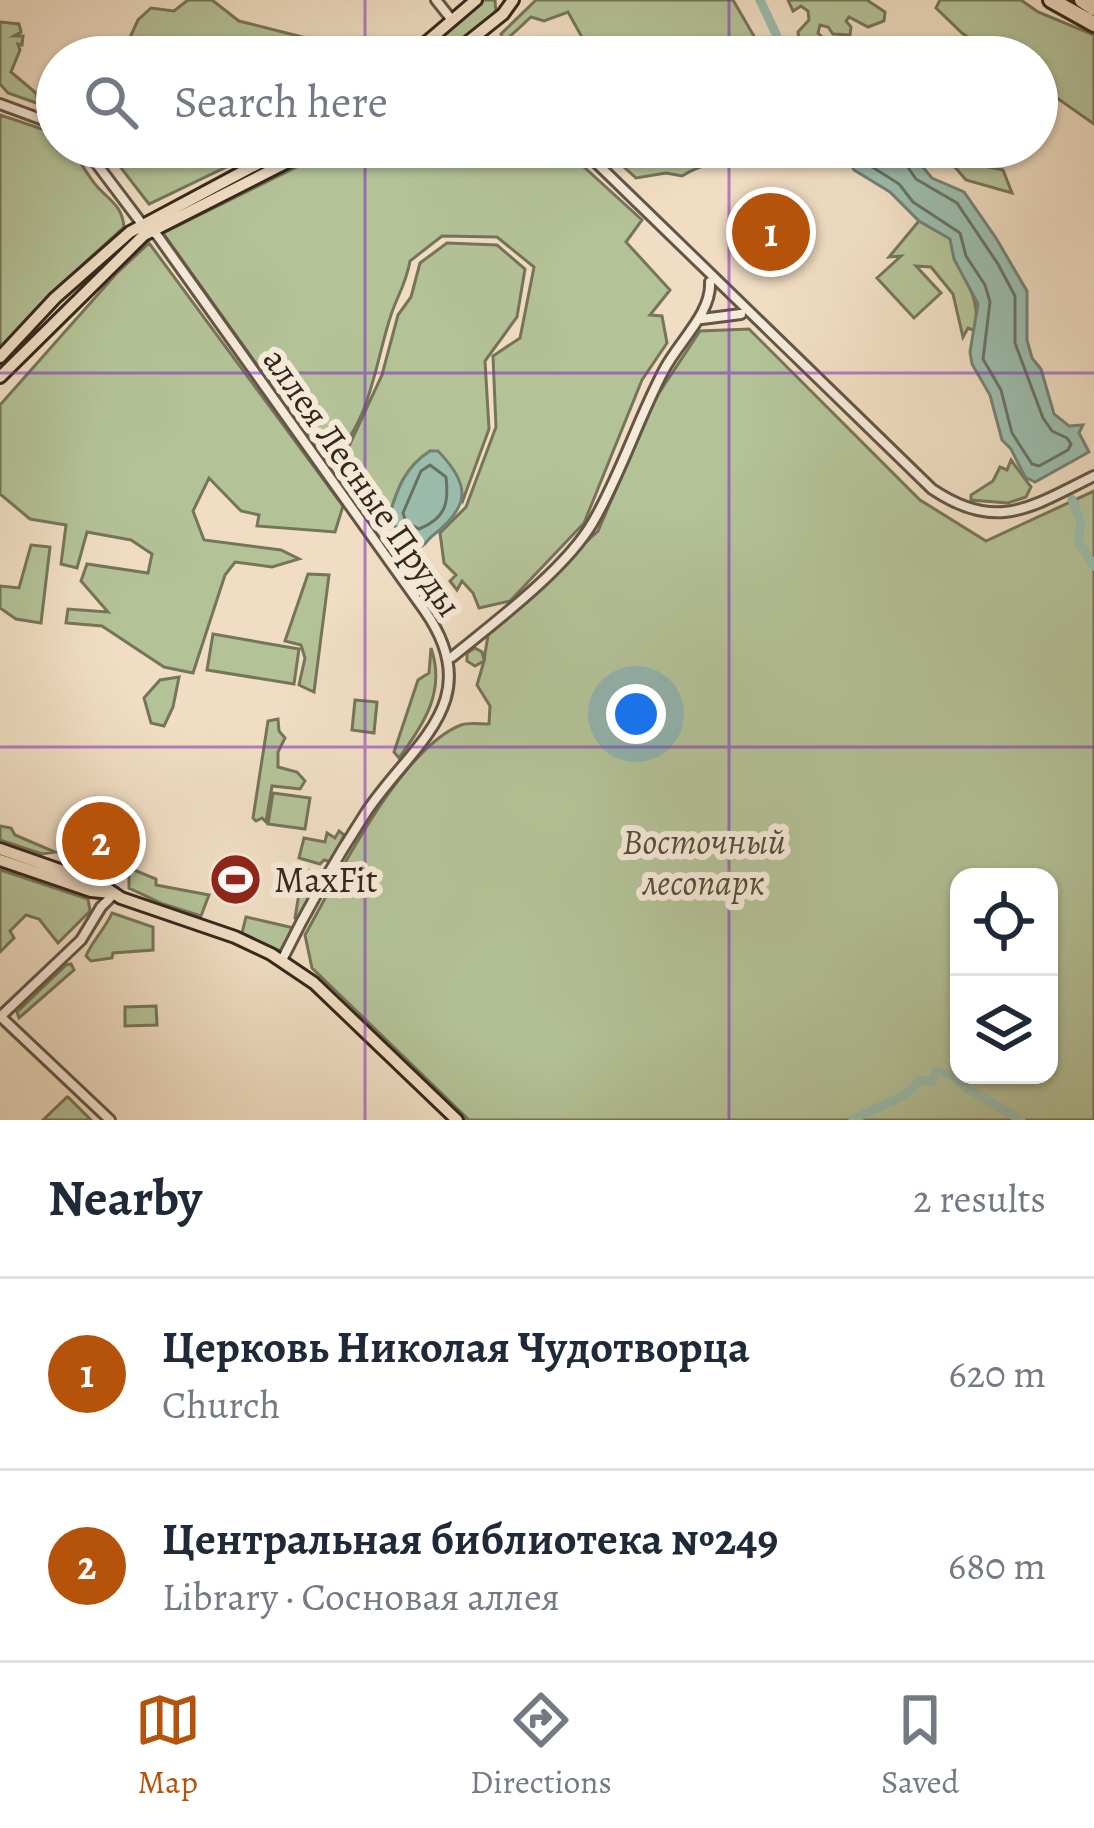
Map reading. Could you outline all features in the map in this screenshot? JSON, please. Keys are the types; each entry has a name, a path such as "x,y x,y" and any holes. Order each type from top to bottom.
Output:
{"highway":[{"path":"1052,0 1094,24"},
{"path":"1082,0 1094,8"}],"main road":[{"path":"434,36 476,0"},
{"path":"474,36 502,7 516,0"},
{"path":"183,208 253,168"},
{"path":"0,357 94,261 142,223 271,168"},
{"path":"0,377 102,273 142,223"},
{"path":"94,261 94,269 102,273"},
{"path":"55,298 67,308"},
{"path":"0,850 100,884 116,897"},
{"path":"0,860 235,937 282,960 314,983 457,1120"}],"street":[{"path":"436,0 452,20"},
{"path":"0,104 36,117"},
{"name":"аллея Лесные Пруды","path":"100,168 142,223 157,235 434,625 446,659 443,707 430,735 367,811 282,960"},
{"path":"602,168 932,489 951,502 968,510 1006,514 1094,476"},
{"path":"452,657 545,577 591,525 662,373 685,333 701,319 712,287"},
{"path":"701,319 742,314"},
{"path":"91,891 101,898 100,907 81,940 0,1017 110,1120"},
{"path":"100,907 116,897"}],"green space":[{"path":"188,0 212,0 239,21 298,36 131,36 151,8 174,11"},
{"path":"480,0 495,0 496,14 467,36 437,36"},
{"path":"536,0 733,0 754,36 581,36 568,12 544,21 531,17 510,36 501,34"},
{"path":"788,0 867,0 885,12 884,21 868,27 849,17 850,35 833,34 820,25 821,36 798,36 809,20 808,11 801,6 793,11"},
{"path":"940,0 1021,0 1094,35 1094,124 1058,99 1058,36 966,36 936,8"},
{"path":"0,22 19,24 21,32 14,36 23,36 22,45 18,44 11,72 36,93 36,103 8,93 0,84"},
{"path":"0,115 36,127 36,168 84,168 117,208 124,227 47,297 0,351"},
{"path":"121,168 224,168 149,204"},
{"path":"295,168 585,168 642,220 626,242 670,290 650,315 662,316 667,343 642,380 584,523 510,601 479,608 462,581 457,590 450,581 456,575 444,563 440,533 466,507 496,427 493,356 520,338 534,267 497,237 442,236 410,261 362,413 342,448 327,463 163,233"},
{"path":"625,168 699,168 682,176 666,173 636,178"},
{"path":"956,168 1003,170 1012,193 966,180"},
{"path":"919,221 950,238 972,295 975,331 968,328 963,337 953,294 931,267 916,266 941,293 914,318 877,278 901,256 889,257"},
{"path":"149,243 343,506 335,532 257,526 259,515 241,511 209,478 193,511 204,540 281,550 299,559 272,567 235,562 225,575 193,673 164,667 102,626 66,623 68,609 108,612 81,581 87,564 148,573 152,554 131,540 87,532 77,568 61,564 66,525 30,519 0,494 0,405"},
{"path":"447,243 497,245 525,269 517,317 485,361 489,429 463,500 459,482 430,451 403,480 389,517 382,509 369,508 353,490 343,459 382,375 398,315 411,297 420,263"},
{"name":"Восточный лесопарк","path":"749,329 920,500 986,541 1094,491 1094,1120 464,1120 467,1118 312,968 305,935 393,787 438,738 464,724 489,724 490,706 477,685 484,661 475,666 467,661 467,653 475,648 484,660 489,629 598,531 655,399 700,331"},
{"path":"1011,460 1031,487 1026,497 1008,503 971,500 971,495 993,481 1000,467 1007,470"},
{"path":"31,545 50,547 41,623 16,619 0,608 0,586 19,588"},
{"path":"308,574 329,575 314,692 299,685 305,658 301,645 285,641"},
{"path":"213,634 299,649 294,684 207,670"},
{"path":"431,648 434,693 424,720 399,758 394,752 418,680 429,673"},
{"path":"179,677 164,726 151,723 144,698 160,680"},
{"path":"355,700 377,702 374,733 352,730"},
{"path":"278,719 285,738 278,767 297,772 305,781 300,789 272,786 266,822 256,821 268,721"},
{"path":"273,793 310,798 305,829 268,824"},
{"path":"0,826 55,852 42,854 0,840"},
{"path":"339,831 344,835 332,862 299,858 304,838 325,842 327,833 335,838"},
{"path":"129,868 156,879 156,885 209,895 201,916 129,888"},
{"path":"303,869 317,873 319,885 299,921 295,918"},
{"path":"0,870 88,899 90,911 58,943 39,919 26,915 10,931 14,938 0,952"},
{"path":"112,913 153,927 153,950 113,953 112,958 91,961 86,956"},
{"path":"246,917 294,928 281,950 276,950 242,933"},
{"path":"71,964 74,970 19,1018 17,1012"},
{"path":"156,1006 157,1025 125,1026 125,1007"},
{"path":"67,1097 91,1120 43,1120"}],"water":[{"path":"924,168 932,178 964,192 1027,291 1027,340 1054,414 1069,426 1083,425 1079,433 1089,452 1035,482 1025,477 1002,440 990,395 972,364 978,304 954,259 950,239 854,170"},
{"path":"430,451 438,451 457,475 462,496 453,516 418,546 389,517 403,480"}],"waterway":[{"path":"760,0 777,36"},
{"path":"1072,499 1081,523 1078,541 1094,566"},
{"path":"853,1120 898,1098 919,1080 932,1082 936,1071 954,1076 1021,1120"}],"place":[{"name":"Церковь Николая Чудотворца","path":"771,232"},
{"name":"Центральная библиотека №249","path":"101,841"},
{"name":"MaxFit","path":"235,879"}]}
